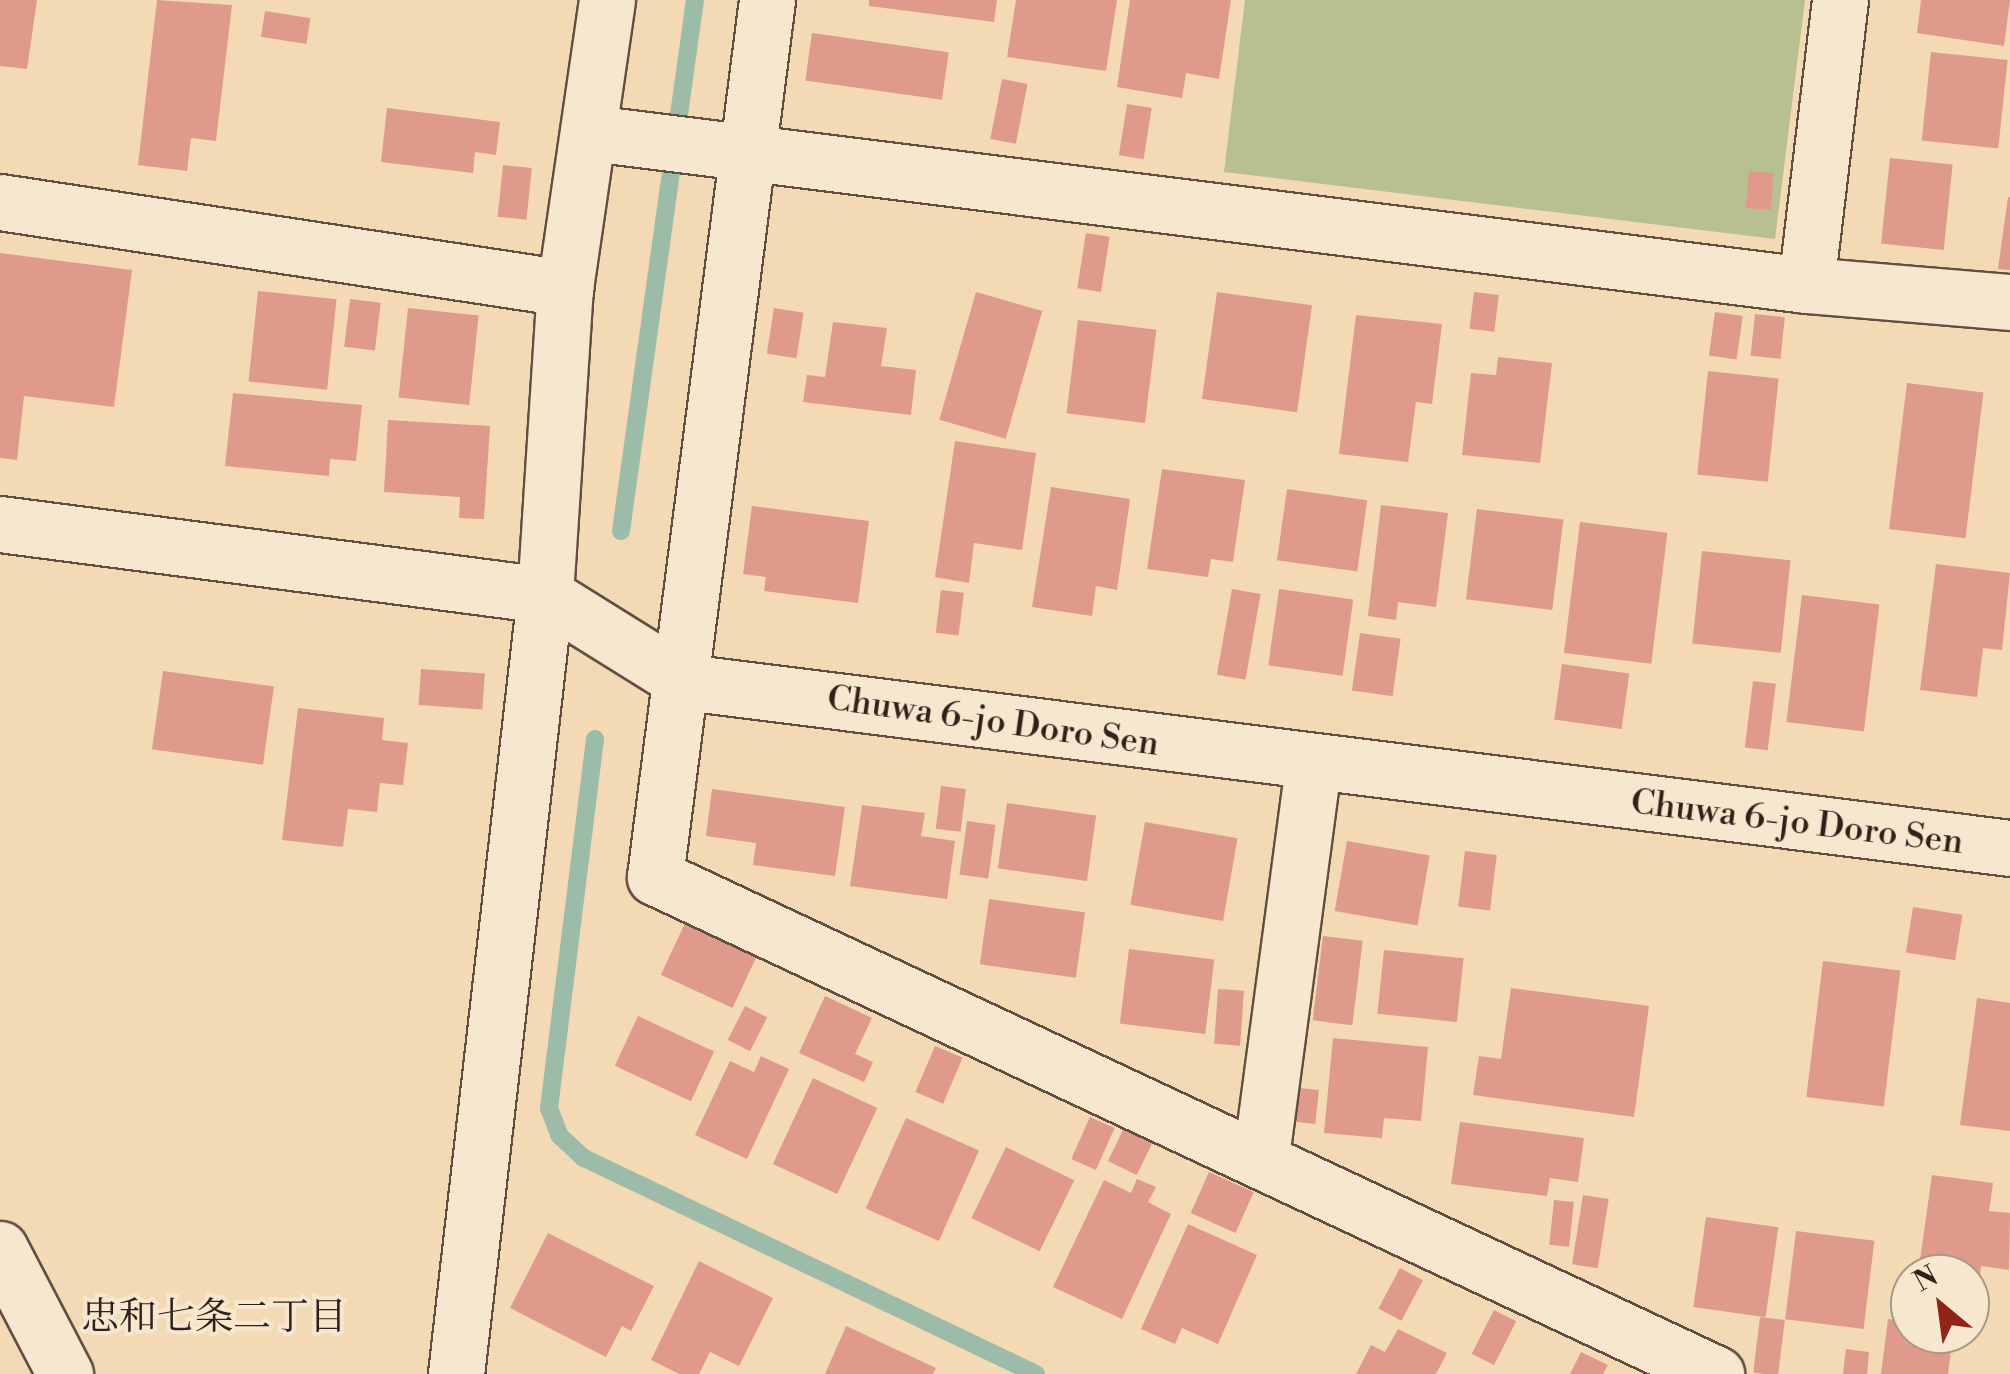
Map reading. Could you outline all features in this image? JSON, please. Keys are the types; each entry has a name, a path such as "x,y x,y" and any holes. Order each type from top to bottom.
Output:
{"street":[{"path":"456,1374 545,595 565,288 613,136 607,0"},
{"path":"767,0 723,150 685,682 655,877 1261,1156 1716,1374"},
{"path":"1806,285 1840,0"},
{"path":"613,136 1806,285 2010,302"},
{"path":"0,202 565,288"},
{"name":"Chuwa 6-jo Doro Sen","path":"0,524 545,595 685,682 1313,765 2010,848"},
{"path":"1261,1156 1313,765"},
{"path":"0,1250 65,1374"}],"green space":[{"path":"1245,0 1805,0 1775,239 1224,172"}],"building":[{"path":"0,0 37,0 27,69 0,66"},
{"path":"157,0 232,5 216,141 191,138 187,171 138,165"},
{"path":"869,0 997,0 994,22 869,6"},
{"path":"1016,0 1117,0 1106,71 1007,57"},
{"path":"1130,0 1231,0 1219,79 1186,73 1182,98 1117,87"},
{"path":"1921,0 2010,0 2004,46 1917,33"},
{"path":"265,11 310,18 306,44 261,37"},
{"path":"812,33 949,52 942,100 805,81"},
{"path":"1931,52 2008,60 1998,149 1922,141"},
{"path":"1002,79 1028,84 1016,144 990,139"},
{"path":"1127,104 1152,108 1144,159 1119,155"},
{"path":"387,108 500,122 496,155 475,152 473,173 381,162"},
{"path":"1890,158 1953,165 1944,250 1881,244"},
{"path":"503,165 532,168 526,220 498,217"},
{"path":"1749,171 1774,173 1771,210 1746,208"},
{"path":"2010,197 2010,270 1998,269"},
{"path":"1086,233 1110,237 1101,292 1077,288"},
{"path":"0,253 132,270 114,407 24,396 17,460 0,458"},
{"path":"258,291 337,299 327,390 248,382"},
{"path":"976,292 1042,311 1006,439 939,420"},
{"path":"1217,292 1312,305 1297,412 1202,399"},
{"path":"1474,292 1499,295 1494,332 1469,329"},
{"path":"350,299 381,303 375,350 344,347"},
{"path":"408,308 479,315 469,405 399,398"},
{"path":"774,308 804,313 796,358 767,353"},
{"path":"1715,312 1743,316 1737,359 1709,356"},
{"path":"1755,314 1785,317 1780,359 1751,356"},
{"path":"1356,315 1442,324 1432,404 1416,402 1408,462 1339,454"},
{"path":"1078,320 1156,330 1145,423 1067,413"},
{"path":"833,322 887,328 881,366 916,370 911,415 803,402 807,375 825,377"},
{"path":"1498,357 1552,363 1540,463 1462,455 1471,373 1496,375"},
{"path":"1708,371 1779,378 1768,482 1697,474"},
{"path":"1907,383 1983,392 1966,538 1889,529"},
{"path":"233,393 362,405 356,461 330,459 329,476 225,466"},
{"path":"388,420 490,426 484,519 459,518 460,497 384,492"},
{"path":"955,441 1036,453 1022,550 974,543 969,583 935,577"},
{"path":"1162,469 1245,480 1233,562 1211,559 1208,577 1147,569"},
{"path":"1051,487 1130,499 1117,590 1096,586 1092,616 1032,607"},
{"path":"1287,489 1367,500 1357,572 1277,560"},
{"path":"1381,505 1448,513 1436,607 1398,602 1396,620 1368,616"},
{"path":"752,506 869,521 858,603 764,591 766,577 743,574"},
{"path":"1477,509 1563,520 1552,610 1466,599"},
{"path":"1580,522 1667,533 1651,664 1564,653"},
{"path":"1702,551 1791,560 1781,653 1692,643"},
{"path":"1936,564 2010,573 2002,650 1983,648 1977,697 1920,690"},
{"path":"1232,589 1261,594 1245,680 1217,675"},
{"path":"1279,589 1353,599 1343,676 1268,665"},
{"path":"941,590 964,593 959,635 936,633"},
{"path":"1802,595 1879,605 1864,732 1786,722"},
{"path":"1360,633 1401,639 1393,696 1352,690"},
{"path":"1562,664 1629,673 1622,729 1554,719"},
{"path":"421,669 485,673 482,709 418,705"},
{"path":"163,671 274,687 263,765 152,749"},
{"path":"1753,681 1776,684 1768,750 1745,748"},
{"path":"298,708 384,718 382,740 408,743 403,785 380,783 377,812 348,809 343,847 282,840"},
{"path":"941,786 966,789 961,832 936,829"},
{"path":"712,789 845,807 835,876 753,865 756,843 706,836"},
{"path":"1007,803 1096,816 1087,881 998,868"},
{"path":"862,805 925,813 921,836 955,841 947,899 850,886"},
{"path":"967,821 996,825 988,879 959,874"},
{"path":"1145,822 1238,838 1223,921 1130,905"},
{"path":"1347,841 1430,856 1417,926 1335,911"},
{"path":"1465,851 1497,855 1490,910 1458,907"},
{"path":"989,899 1085,912 1076,978 980,964"},
{"path":"1913,907 1962,915 1955,960 1906,952"},
{"path":"685,923 757,956 733,1008 661,975"},
{"path":"1323,936 1363,941 1352,1025 1313,1020"},
{"path":"1129,949 1214,959 1205,1034 1120,1023"},
{"path":"1384,950 1464,958 1457,1022 1377,1014"},
{"path":"1823,961 1900,971 1884,1106 1806,1097"},
{"path":"1511,988 1649,1006 1634,1117 1473,1095 1479,1056 1501,1059"},
{"path":"1218,989 1244,991 1240,1046 1214,1044"},
{"path":"825,996 872,1018 855,1054 873,1062 864,1082 799,1053"},
{"path":"1977,998 2010,1003 2010,1131 1960,1125"},
{"path":"745,1006 767,1017 750,1051 728,1040"},
{"path":"638,1016 714,1051 691,1101 615,1066"},
{"path":"1333,1038 1428,1047 1421,1121 1384,1118 1382,1138 1324,1133"},
{"path":"935,1046 963,1058 943,1104 915,1092"},
{"path":"761,1056 789,1069 747,1159 695,1135 730,1061 754,1072"},
{"path":"813,1078 877,1108 837,1194 773,1164"},
{"path":"1299,1088 1319,1090 1315,1124 1295,1122"},
{"path":"1090,1117 1115,1128 1096,1170 1071,1159"},
{"path":"906,1118 979,1151 939,1241 866,1208"},
{"path":"1460,1122 1584,1138 1578,1182 1550,1178 1547,1196 1451,1184"},
{"path":"1125,1126 1154,1140 1137,1175 1108,1161"},
{"path":"1006,1147 1074,1180 1040,1251 971,1218"},
{"path":"1209,1172 1254,1192 1235,1233 1191,1213"},
{"path":"1932,1175 1993,1183 1989,1211 2010,1213 2009,1270 1990,1267 1990,1254 1921,1254"},
{"path":"1137,1179 1156,1187 1148,1202 1171,1214 1122,1319 1053,1287 1104,1180 1131,1193"},
{"path":"1583,1195 1609,1199 1598,1268 1572,1264"},
{"path":"1554,1200 1574,1202 1569,1247 1549,1245"},
{"path":"1706,1217 1778,1227 1766,1317 1693,1307"},
{"path":"1188,1224 1257,1255 1218,1344 1182,1328 1175,1344 1141,1329"},
{"path":"1796,1231 1874,1241 1864,1329 1785,1319"},
{"path":"548,1233 654,1286 631,1331 622,1326 606,1357 510,1308"},
{"path":"699,1261 773,1298 739,1366 710,1352 699,1374 679,1374 651,1360"},
{"path":"1400,1268 1423,1280 1401,1321 1378,1309"},
{"path":"1494,1310 1516,1321 1494,1365 1472,1354"},
{"path":"1760,1317 1785,1320 1778,1374 1753,1373"},
{"path":"1888,1319 1890,1354 1950,1354 1948,1374 1881,1374"},
{"path":"846,1326 936,1368 933,1374 825,1374"},
{"path":"1398,1329 1447,1353 1436,1374 1356,1374 1371,1345 1385,1352"},
{"path":"1846,1349 1869,1352 1867,1374 1843,1374"},
{"path":"1581,1352 1608,1365 1603,1374 1570,1374"}],"waterway":[{"path":"621,531 695,0"},
{"path":"595,739 549,1108 560,1136 584,1158 1036,1374"}],"district":[{"name":"忠和七条二丁目","path":"214,1318"}]}
